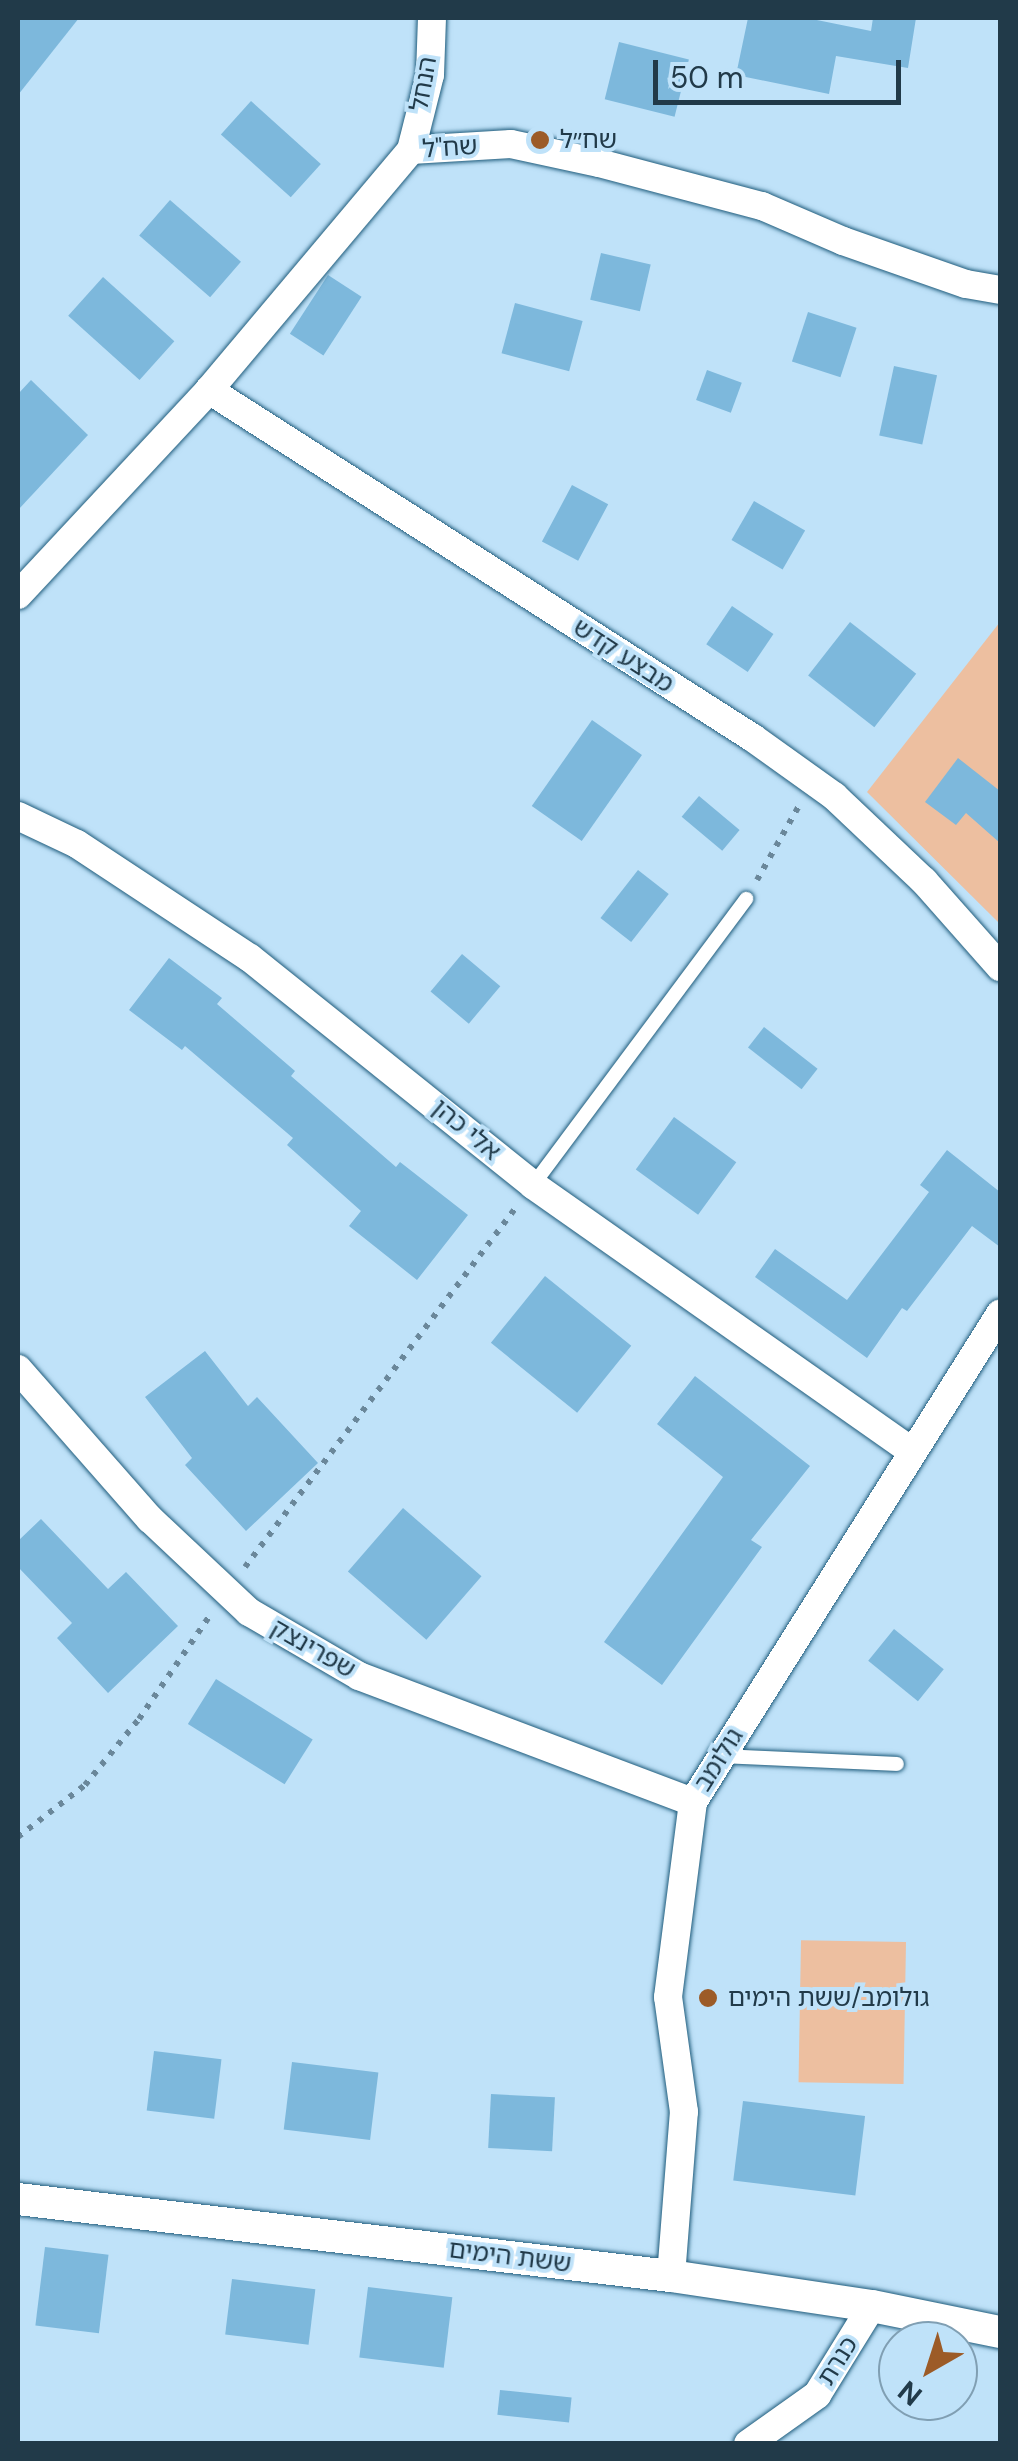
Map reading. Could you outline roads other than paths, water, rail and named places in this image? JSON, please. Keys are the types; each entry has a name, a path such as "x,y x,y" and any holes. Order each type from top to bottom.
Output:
{"street":[{"name":"הנחל","path":"411,150 430,74 432,18"},
{"name":"שח\"ל","path":"18,595 209,390 411,150 511,144 598,163 762,206 843,241 966,284 1000,290"},
{"name":"מבצע קדש","path":"209,390 753,738 813,782 924,880 1000,967"},
{"name":"אלי כהן","path":"18,816 77,844 250,958 533,1185 910,1451"},
{"name":"גולומב","path":"671,2276 684,2112 668,1997 693,1802 910,1451 1000,1314"},
{"name":"שפרינצק","path":"18,1370 150,1520 249,1612 359,1676 693,1802"},
{"name":"ששת הימים","path":"18,2199 671,2276 872,2306 1000,2332"},
{"name":"כנרת","path":"748,2444 817,2395 872,2306"}],"lane":[{"path":"533,1185 746,899"},
{"path":"721,1756 897,1764"}],"place":[{"name":"שח״ל","path":"540,140"},
{"name":"גולומב/ששת הימים","path":"708,1998"}]}
